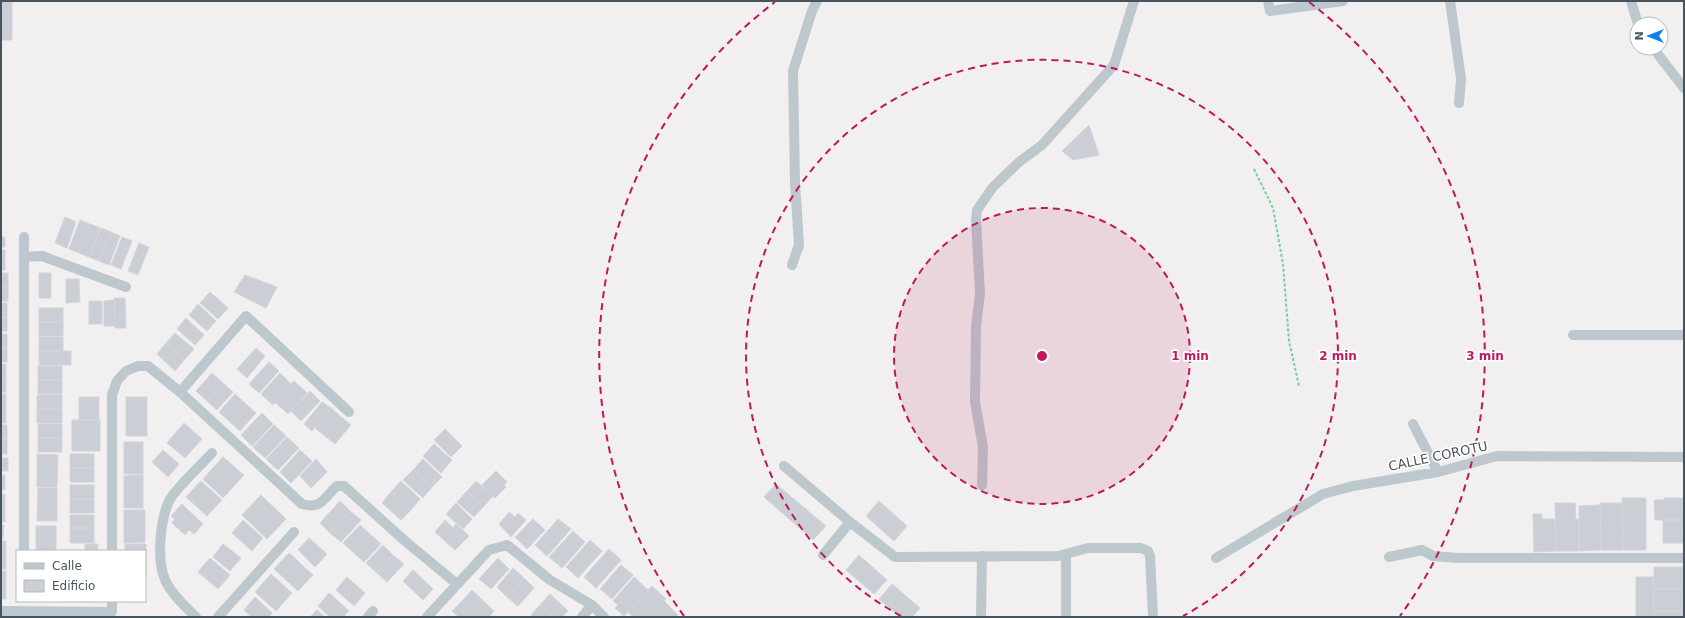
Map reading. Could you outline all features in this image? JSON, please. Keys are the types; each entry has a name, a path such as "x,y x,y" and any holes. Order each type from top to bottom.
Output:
{"street":[{"path":"792,265 799,245 795,183 793,71 812,11 817,1"},
{"path":"982,485 983,447 975,402 976,327 980,293 976,220 977,210 993,187 1019,162 1042,145 1114,65 1134,1"},
{"path":"1268,1 1270,11 1343,1"},
{"path":"1450,1 1461,79 1459,103"},
{"path":"1631,1 1636,16"},
{"path":"1659,56 1684,88"},
{"path":"24,237 24,550"},
{"path":"24,257 42,256 126,287"},
{"path":"180,392 246,316 350,412"},
{"path":"1573,335 1684,335"},
{"path":"112,550 112,395 117,381 126,371 138,366 148,366 180,392 302,504 312,507 319,504 337,486 344,486 405,541 457,584"},
{"path":"1413,424 1438,472"},
{"path":"196,617 173,594 165,581 160,530 170,500 212,453"},
{"name":"CALLE COROTU","path":"1216,558 1323,494 1353,486 1438,472 1497,456 1684,457"},
{"path":"784,466 850,522 895,557 1058,556 1088,548 1141,548 1148,551 1150,556 1153,617"},
{"path":"823,556 850,522"},
{"path":"218,617 294,532"},
{"path":"427,617 489,550 507,545 550,580 592,605 604,617"},
{"path":"1390,557 1422,550 1433,556 1458,558 1684,558"},
{"path":"1066,554 1066,617"},
{"path":"981,617 982,556"},
{"path":"1,611 24,606 112,612 112,602"},
{"path":"582,617 592,605"}],"path":[{"path":"1254,169 1273,208 1283,264 1289,341 1299,386"}],"building":[{"path":"1,1 12,1 12,40 1,40"},
{"path":"1089,125 1099,155 1073,160 1062,151"},
{"path":"65,217 76,222 67,248 55,243"},
{"path":"80,220 90,224 79,253 69,249"},
{"path":"90,224 100,228 89,257 79,253"},
{"path":"101,228 111,232 99,261 89,257"},
{"path":"111,232 120,236 109,265 99,261"},
{"path":"1,237 5,237 5,247 1,247"},
{"path":"122,237 132,241 121,269 111,265"},
{"path":"139,243 149,247 138,275 128,271"},
{"path":"1,250 5,250 5,260 1,260"},
{"path":"1,260 5,260 5,270 1,270"},
{"path":"1,273 8,273 8,287 1,287"},
{"path":"39,273 51,273 51,298 39,298"},
{"path":"245,275 277,287 266,308 234,292"},
{"path":"66,279 79,279 80,302 66,303"},
{"path":"1,287 8,287 8,301 1,301"},
{"path":"210,292 228,308 218,319 200,303"},
{"path":"114,298 125,298 126,328 115,328"},
{"path":"114,300 115,326 104,326 104,301"},
{"path":"89,301 102,301 102,324 89,324"},
{"path":"1,303 7,303 7,317 1,317"},
{"path":"198,304 216,321 207,331 189,315"},
{"path":"39,308 63,308 63,322 39,322"},
{"path":"1,317 7,317 7,331 1,331"},
{"path":"186,318 204,335 195,345 177,329"},
{"path":"39,322 63,322 63,336 39,336"},
{"path":"175,333 194,349 184,360 166,343"},
{"path":"1,334 7,334 7,348 1,348"},
{"path":"39,337 63,337 63,351 39,351"},
{"path":"166,343 184,360 175,371 157,354"},
{"path":"1,348 7,348 7,362 1,362"},
{"path":"256,348 265,356 247,378 237,369"},
{"path":"39,351 71,351 71,365 39,365"},
{"path":"269,362 279,371 259,393 249,384"},
{"path":"1,364 6,364 6,377 1,377"},
{"path":"38,366 62,366 62,380 38,380"},
{"path":"212,373 223,383 207,401 196,391"},
{"path":"280,373 291,384 273,405 261,394"},
{"path":"1,377 6,377 6,392 1,392"},
{"path":"38,380 62,380 62,394 38,394"},
{"path":"294,381 307,393 288,414 275,402"},
{"path":"223,383 233,392 217,410 207,401"},
{"path":"310,391 320,401 301,421 291,411"},
{"path":"1,394 6,394 6,408 1,408"},
{"path":"235,394 246,404 230,422 219,412"},
{"path":"37,395 62,395 62,409 37,409"},
{"path":"79,397 99,397 99,420 79,420"},
{"path":"126,397 147,397 147,436 126,436"},
{"path":"322,402 331,408 312,431 304,424"},
{"path":"246,404 256,413 240,431 230,422"},
{"path":"1,408 6,408 6,423 1,423"},
{"path":"331,408 340,416 325,436 315,428"},
{"path":"37,409 62,409 62,423 37,423"},
{"path":"262,413 273,424 252,446 241,435"},
{"path":"340,416 351,425 335,444 325,436"},
{"path":"72,420 100,420 100,451 72,451"},
{"path":"184,423 202,439 185,458 167,443"},
{"path":"38,424 62,424 62,438 38,438"},
{"path":"1,425 7,425 7,439 1,439"},
{"path":"274,425 286,436 265,458 253,447"},
{"path":"445,429 462,446 451,457 434,440"},
{"path":"287,437 299,448 278,470 266,459"},
{"path":"38,438 62,438 62,452 38,452"},
{"path":"1,439 7,439 7,454 1,454"},
{"path":"124,442 143,442 143,474 124,474"},
{"path":"434,444 452,460 441,473 423,456"},
{"path":"163,450 179,464 168,477 152,462"},
{"path":"300,450 312,461 291,483 280,472"},
{"path":"37,454 58,455 57,487 37,487"},
{"path":"70,454 94,454 94,468 70,468"},
{"path":"223,457 244,475 223,498 203,479"},
{"path":"1,458 8,458 8,471 1,471"},
{"path":"316,459 327,472 311,488 300,476"},
{"path":"423,459 442,477 432,487 413,470"},
{"path":"70,468 94,468 94,482 70,482"},
{"path":"413,470 432,487 423,498 403,480"},
{"path":"496,471 507,482 504,485 506,487 495,498 482,485"},
{"path":"1,475 5,475 5,490 1,490"},
{"path":"143,475 143,508 124,508 124,476"},
{"path":"201,481 222,500 207,516 186,497"},
{"path":"401,481 420,499 411,510 391,492"},
{"path":"476,481 493,496 483,507 467,491"},
{"path":"776,484 826,526 813,540 764,497"},
{"path":"70,485 94,485 94,499 70,499"},
{"path":"38,488 57,488 57,521 37,521"},
{"path":"467,491 483,507 474,517 457,502"},
{"path":"391,492 411,510 401,520 382,503"},
{"path":"1,494 5,494 5,507 1,507"},
{"path":"261,495 286,519 267,539 242,515"},
{"path":"1622,498 1646,498 1646,550 1623,550"},
{"path":"1664,498 1684,498 1684,520 1655,520 1654,500 1664,500"},
{"path":"70,499 94,499 94,513 70,513"},
{"path":"340,501 350,511 330,533 320,523"},
{"path":"879,501 907,526 894,541 866,516"},
{"path":"456,503 472,519 463,529 446,514"},
{"path":"1555,503 1575,503 1576,520 1579,519 1579,551 1556,551"},
{"path":"1600,503 1622,503 1623,550 1601,550"},
{"path":"182,504 203,524 194,534 189,530 185,535 172,523 175,519 171,516"},
{"path":"1600,505 1601,550 1579,551 1579,506"},
{"path":"1,507 5,507 5,522 1,522"},
{"path":"124,510 145,510 145,542 124,543"},
{"path":"350,511 361,520 341,542 330,533"},
{"path":"509,512 515,517 518,513 526,520 511,537 499,524"},
{"path":"1533,514 1542,514 1542,519 1555,519 1556,551 1534,552"},
{"path":"70,515 94,515 94,528 70,528"},
{"path":"533,519 545,530 527,549 515,537"},
{"path":"558,519 571,529 547,556 535,545"},
{"path":"243,520 263,538 252,551 232,533"},
{"path":"445,520 453,528 456,524 469,536 455,550 435,532"},
{"path":"1663,520 1684,520 1684,543 1663,543"},
{"path":"1,525 4,525 3,539 1,539"},
{"path":"360,525 371,535 354,553 343,543"},
{"path":"36,526 56,526 56,550 36,550"},
{"path":"70,528 94,528 94,543 70,543"},
{"path":"573,531 585,542 562,568 549,557"},
{"path":"371,535 381,544 364,562 354,553"},
{"path":"309,538 327,554 315,567 298,550"},
{"path":"590,540 602,551 578,578 566,567"},
{"path":"1,541 6,541 6,554 1,555"},
{"path":"85,544 98,544 98,550 85,550"},
{"path":"125,544 146,544 146,550 125,550"},
{"path":"223,544 241,558 230,571 213,557"},
{"path":"383,545 393,555 377,573 366,563"},
{"path":"609,549 621,560 596,588 584,577"},
{"path":"289,553 313,575 298,591 274,569"},
{"path":"6,554 6,569 1,569 1,555"},
{"path":"393,555 404,564 387,582 377,573"},
{"path":"859,555 887,580 874,594 846,570"},
{"path":"210,558 230,575 218,589 198,572"},
{"path":"498,558 509,569 491,589 479,579"},
{"path":"621,565 633,575 612,599 600,589"},
{"path":"1654,567 1684,567 1684,589 1654,589"},
{"path":"513,568 524,578 507,597 497,587"},
{"path":"413,570 433,589 423,600 403,581"},
{"path":"1,571 6,571 6,584 1,584"},
{"path":"271,574 292,593 276,611 255,592"},
{"path":"347,577 365,593 354,606 336,590"},
{"path":"634,577 648,590 624,616 615,608 618,605 613,601"},
{"path":"1636,577 1654,577 1654,617 1636,617"},
{"path":"524,578 534,588 518,606 507,597"},
{"path":"1,584 6,584 6,599 1,599"},
{"path":"892,584 920,608 912,617 900,617 879,599"},
{"path":"652,586 666,599 649,617 633,617 628,612"},
{"path":"1654,589 1684,589 1684,611 1654,611"},
{"path":"472,590 494,611 489,617 479,617 462,601"},
{"path":"329,593 349,611 343,617 330,617 318,606"},
{"path":"550,594 568,611 562,617 554,617 540,605"},
{"path":"255,597 272,613 269,617 252,617 244,610"},
{"path":"462,601 479,617 459,617 452,611"},
{"path":"664,601 678,615 675,617 649,617"},
{"path":"540,605 554,617 533,617 531,615"},
{"path":"317,610 325,617 310,617"},
{"path":"1654,611 1684,611 1684,617 1654,617"}]}
